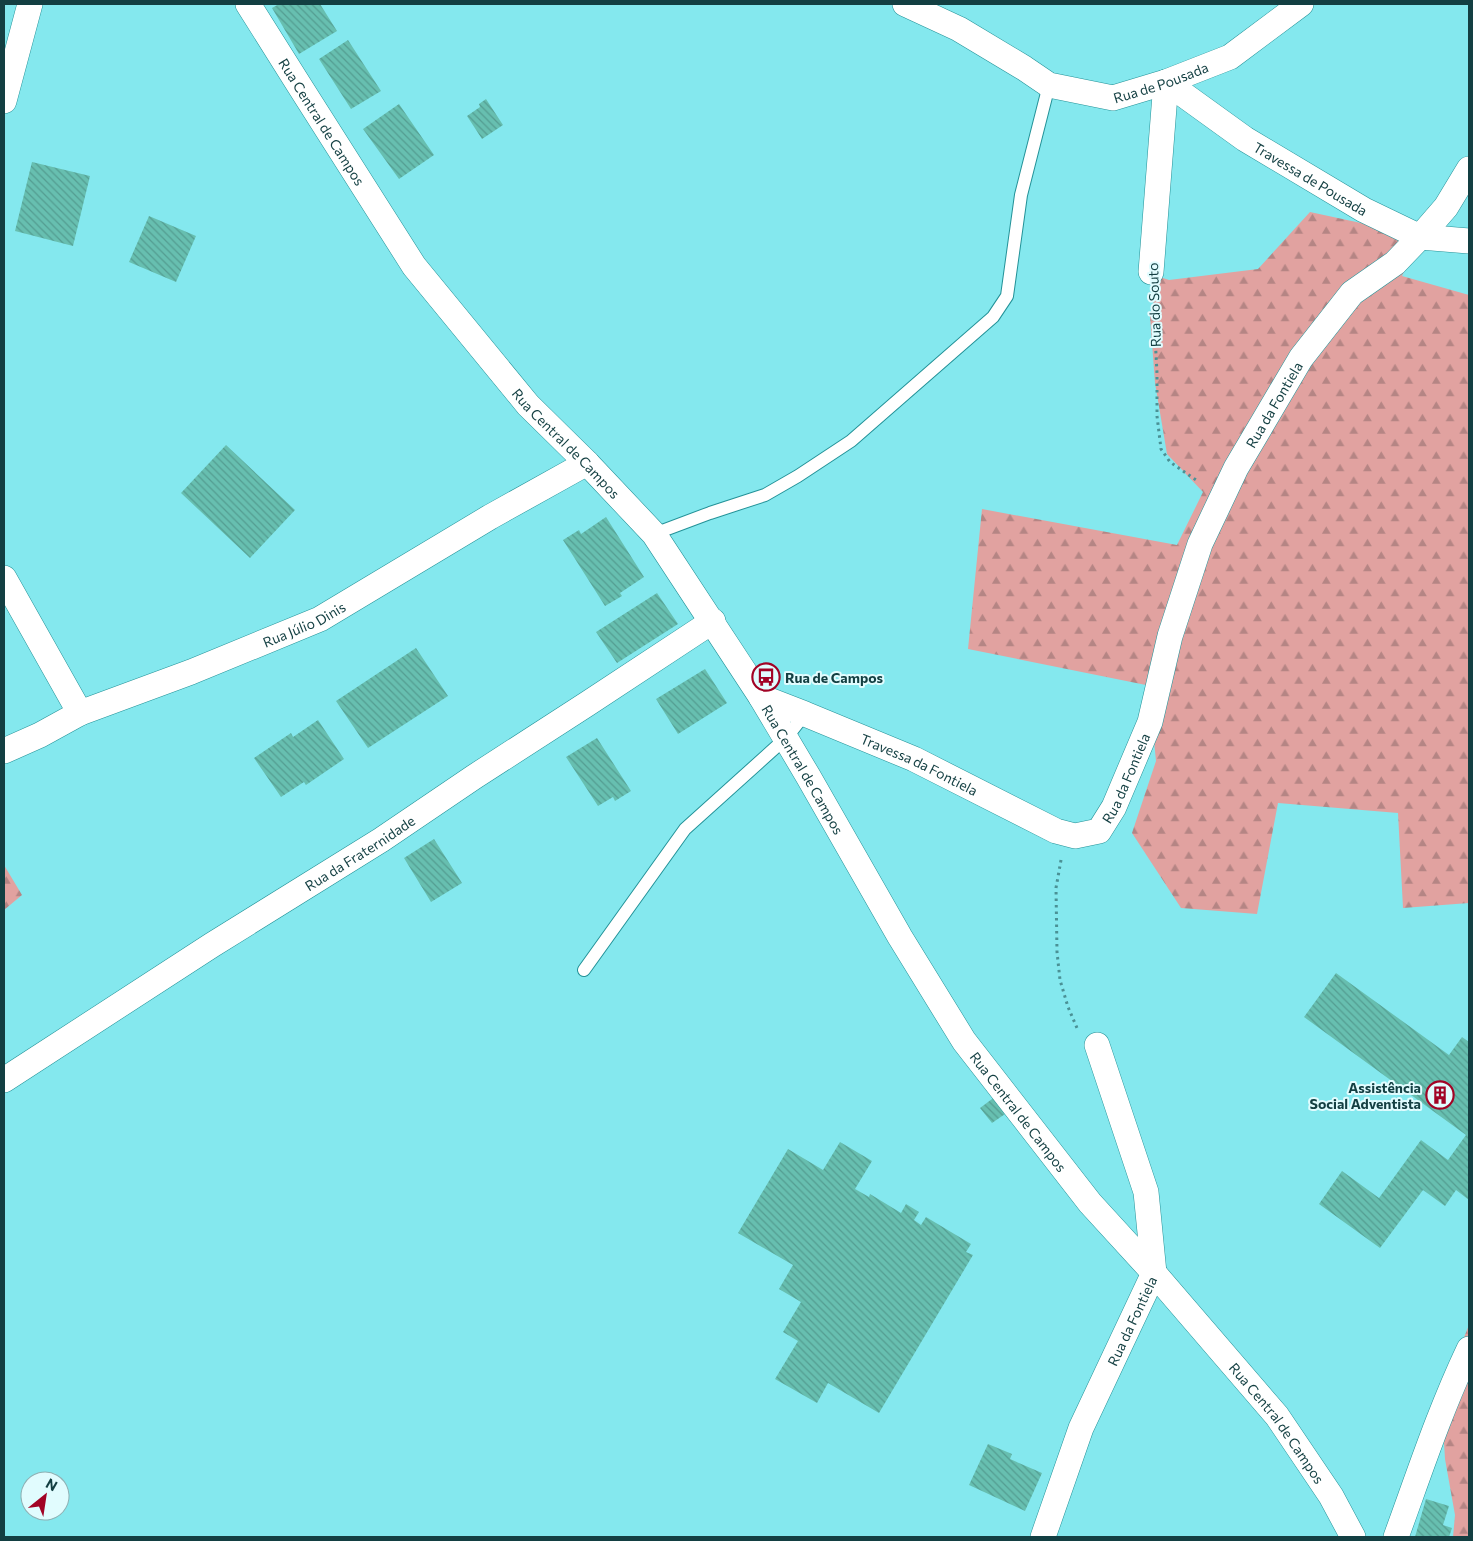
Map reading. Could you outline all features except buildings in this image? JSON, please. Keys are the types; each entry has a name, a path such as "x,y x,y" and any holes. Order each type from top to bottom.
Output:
{"street":[{"path":"4,101 30,4"},
{"name":"Rua Central de Campos","path":"248,4 414,266 528,405 587,463 654,534 761,697 900,937 964,1041 1090,1204 1154,1273 1277,1416 1330,1496 1353,1537"},
{"name":"Rua de Pousada","path":"905,4 959,29 1049,85 1113,98 1166,82 1230,57 1301,4"},
{"name":"Travessa de Pousada","path":"1166,82 1245,139 1364,210 1420,237 1469,241"},
{"name":"Rua do Souto","path":"1151,272 1166,82"},
{"name":"Rua da Fontiela","path":"1075,836 1098,832 1114,807 1150,722 1170,636 1200,544 1236,468 1301,358 1352,293 1395,263 1420,237 1446,207 1469,169"},
{"name":"Rua Júlio Dinis","path":"4,751 40,735 80,713 191,672 320,618 490,517 587,463"},
{"path":"4,578 80,713"},
{"name":"Rua da Fraternidade","path":"4,1080 212,945 381,840 712,621"},
{"name":"Travessa da Fontiela","path":"761,697 914,759 1056,831 1075,836"},
{"name":"Rua da Fontiela","path":"1043,1537 1081,1428 1154,1273 1146,1192 1097,1044"},
{"path":"1396,1537 1458,1372 1469,1349"}],"lane":[{"path":"654,534 765,495 798,476 851,441 993,317 1007,296 1021,195 1049,85"},
{"path":"584,970 685,829 786,738 805,714"}],"path":[{"name":"Rua do Souto","path":"1151,272 1161,449 1170,462 1193,478 1220,501"},
{"path":"1075,836 1060,861 1056,888 1057,952 1060,980 1078,1032 1097,1044"}],"green space":[{"path":"1310,212 1384,228 1426,229 1402,276 1469,295 1469,903 1403,908 1398,813 1278,803 1257,914 1181,908 1132,833 1156,761 1151,711 1146,685 968,649 982,509 1177,545 1203,492 1167,454 1155,383 1150,316 1160,277 1169,280 1258,269"},
{"path":"4,865 22,895 4,910"},
{"path":"1469,1325 1469,1537 1453,1537 1455,1515 1445,1459 1441,1394"}],"place":[{"name":"Rua de Campos","path":"766,677"},
{"name":"Assistência Social Adventista","path":"1440,1095"}]}
